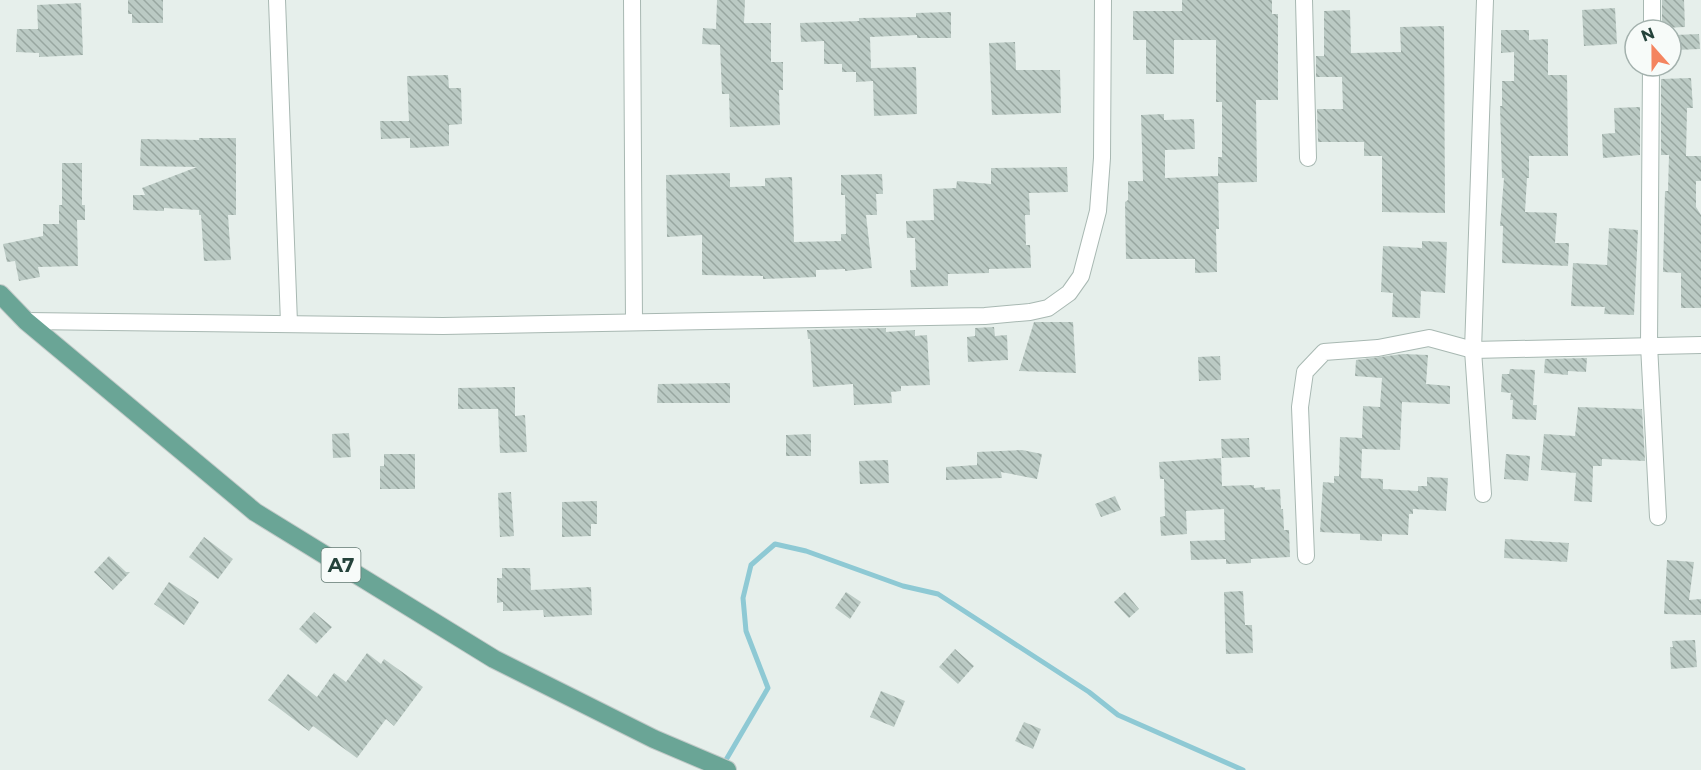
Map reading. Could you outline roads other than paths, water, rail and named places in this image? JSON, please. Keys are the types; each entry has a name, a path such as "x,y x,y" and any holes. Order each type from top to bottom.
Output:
{"main road":[{"name":"A7","path":"0,294 26,321 255,512 494,659 654,739 727,770"}],"street":[{"path":"277,0 289,323"},
{"path":"632,0 634,322"},
{"path":"26,321 443,326 985,316 1048,308 1069,293 1081,276 1098,211 1102,158 1103,0"},
{"path":"1304,0 1308,158"},
{"path":"1483,494 1473,350 1485,0"},
{"path":"1652,0 1652,18"},
{"path":"1652,78 1649,345 1658,518"},
{"path":"1306,556 1300,407 1305,372 1324,352 1378,348 1429,338 1473,350 1701,345"}],"waterway":[{"path":"723,765 768,688 746,631 743,598 751,565 775,544 806,551 903,586 938,594 1089,692 1118,715 1243,770"}]}
